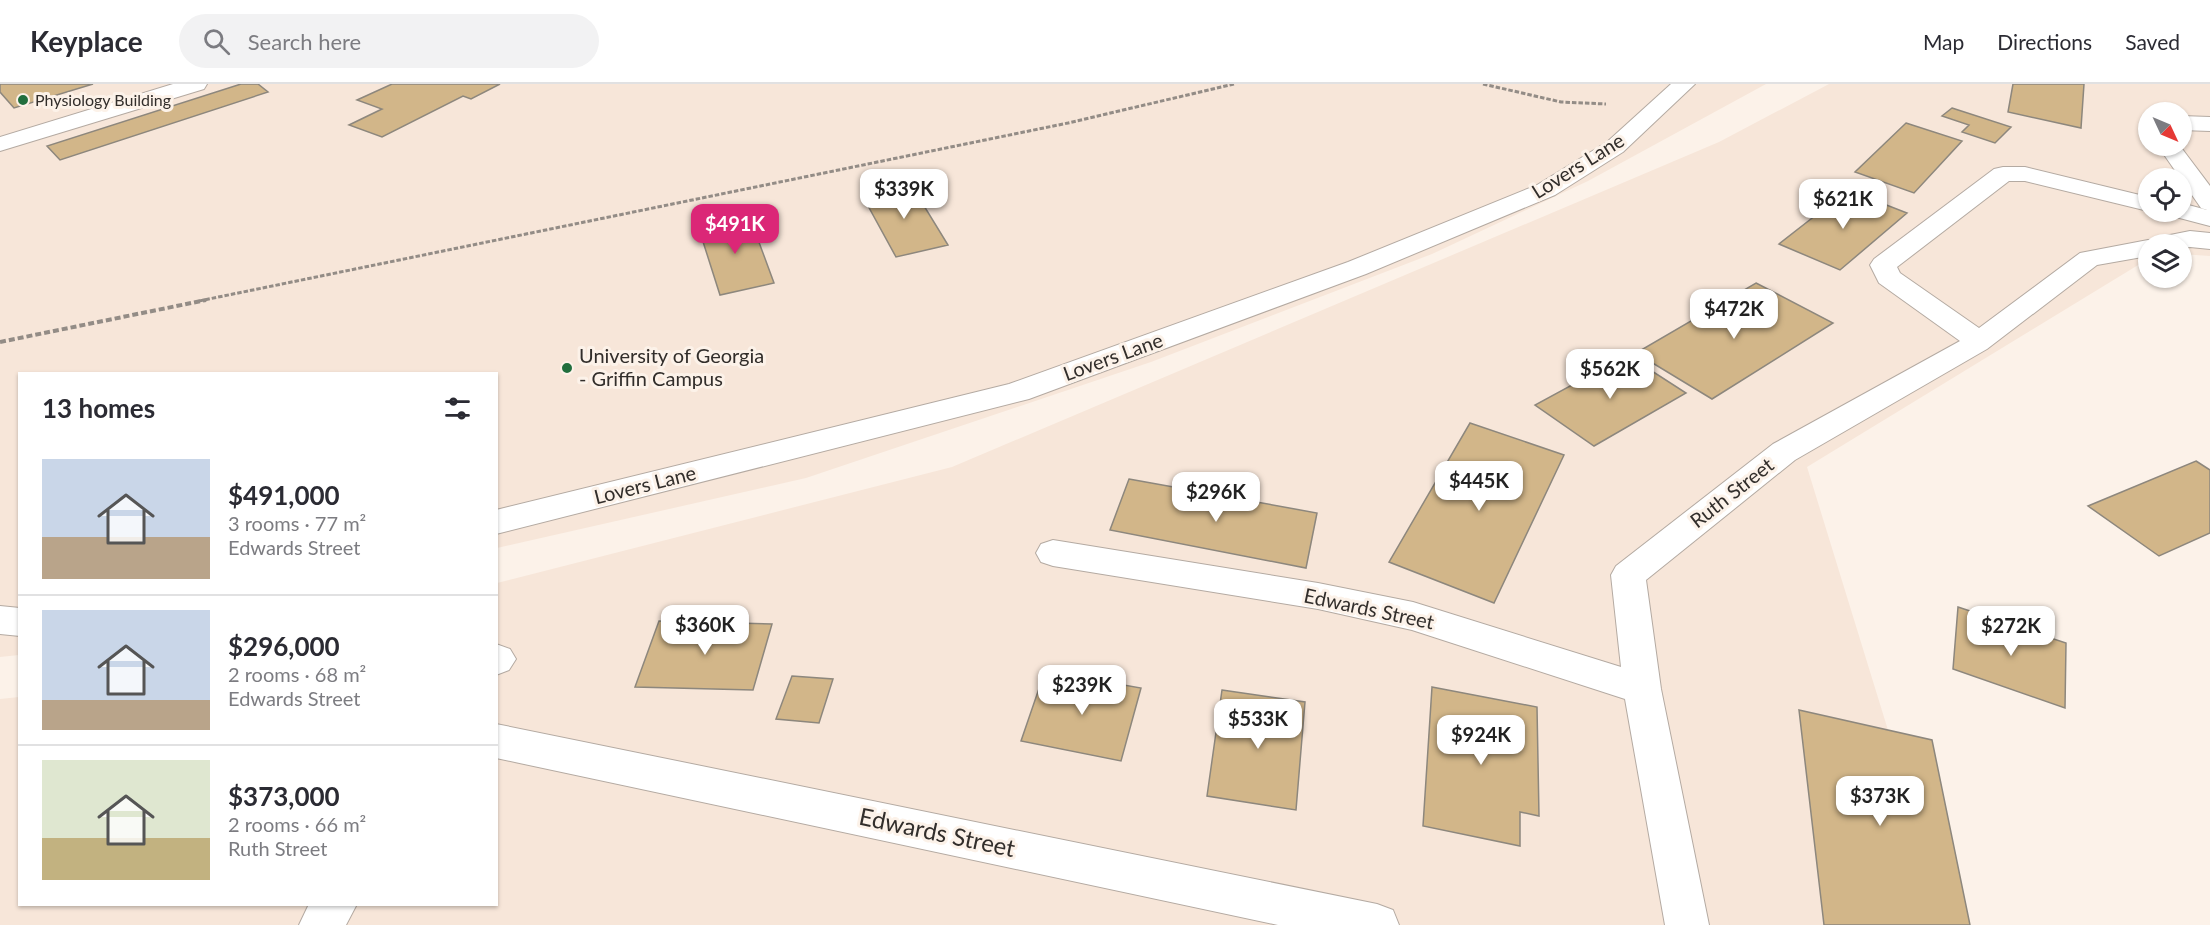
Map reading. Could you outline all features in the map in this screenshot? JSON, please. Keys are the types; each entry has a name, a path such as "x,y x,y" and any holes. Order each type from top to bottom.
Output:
{"street":[{"path":"0,144 196,84"},
{"name":"Lovers Lane","path":"498,522 1018,392 1357,268 1546,190 1614,147 1684,84"},
{"path":"2192,123 2210,124"},
{"path":"2176,156 2210,203"},
{"path":"1979,341 1888,277 1883,265 2003,174 2025,174 2138,202"},
{"path":"2192,214 2210,218"},
{"path":"2192,239 2210,241"},
{"name":"Ruth Street","path":"1687,925 1642,689 1628,574 1784,452 1979,341 2089,259 2138,250"},
{"name":"Edwards Street","path":"1053,553 1318,596 1413,616 1642,689"},
{"path":"0,620 18,622"},
{"name":"Edwards Street","path":"498,741 1377,925"},
{"path":"321,925 334,906"}],"path":[{"path":"0,342 1068,123 1234,84"},
{"path":"1483,84 1561,102 1610,104"}],"shaded area":[{"name":"University of Georgia - Griffin Campus","path":"0,84 1766,84 1588,181 1432,254 1151,362 806,478 498,548 498,372 18,372 18,655 0,657"},
{"path":"1829,84 2210,84 2210,256 2192,255 2192,234 2138,234 2138,265 1807,467 1948,925 0,925 0,699 18,697 18,906 498,906 498,583 952,467 1719,142"}],"building":[{"name":"Physiology Building","path":"0,84 93,84 14,108 0,92"},
{"path":"241,84 258,84 268,92 60,160 47,146"},
{"path":"392,84 500,84 471,99 463,96 382,137 349,125 382,109 357,100"},
{"path":"2013,84 2084,84 2081,128 2008,112"},
{"path":"1952,108 2011,127 1995,143 1962,132 1969,125 1942,116"},
{"path":"1906,123 1962,141 1914,193 1855,172"},
{"path":"910,183 948,245 896,257 861,193"},
{"path":"1848,190 1907,213 1840,270 1779,244"},
{"path":"749,215 774,283 720,295 698,226"},
{"path":"1756,283 1833,323 1712,399 1636,353"},
{"path":"1627,355 1686,393 1594,446 1535,405"},
{"path":"1470,423 1564,455 1494,603 1389,562"},
{"path":"2196,461 2210,470 2210,533 2159,556 2088,506"},
{"path":"1129,479 1317,513 1306,568 1110,530"},
{"path":"1958,607 2066,643 2065,708 1953,669"},
{"path":"659,621 772,624 753,690 635,687"},
{"path":"1045,671 1141,688 1121,761 1021,741"},
{"path":"792,676 833,679 819,723 776,719"},
{"path":"1432,687 1537,707 1539,816 1520,812 1520,846 1423,826"},
{"path":"1222,690 1305,702 1296,810 1207,796"},
{"path":"1799,710 1932,740 1970,925 1824,925"}],"place":[{"name":"Physiology Building","path":"23,100"},
{"name":"University of Georgia - Griffin Campus","path":"567,368"}]}
